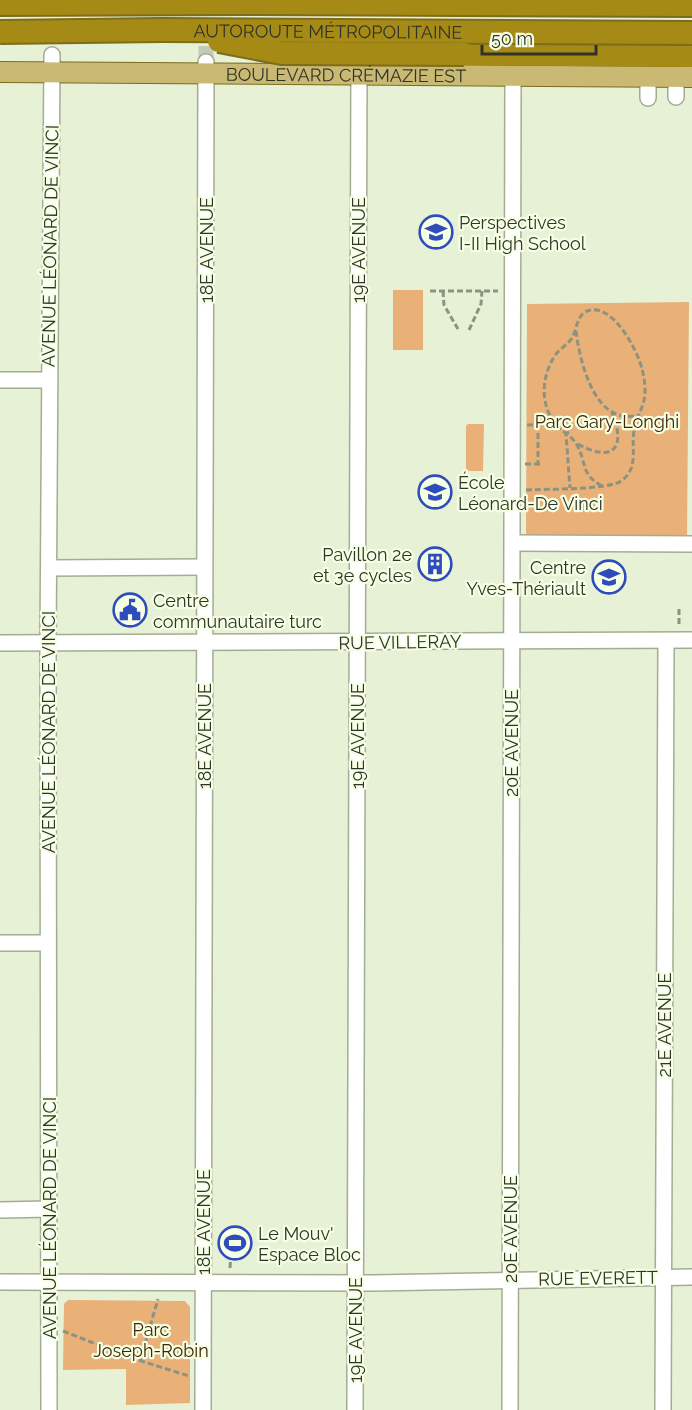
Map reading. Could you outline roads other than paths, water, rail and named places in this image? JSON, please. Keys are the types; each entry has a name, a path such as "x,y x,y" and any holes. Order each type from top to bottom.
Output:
{"highway":[{"name":"AUTOROUTE MÉTROPOLITAINE","path":"0,4 119,1 692,5"},
{"name":"AUTOROUTE MÉTROPOLITAINE","path":"0,32 162,30 692,33"},
{"path":"162,30 282,52 692,57"}],"main road":[{"name":"BOULEVARD CRÉMAZIE EST","path":"0,72 52,64 359,69 513,76 684,77"}],"street":[{"name":"AVENUE LÉONARD DE VINCI","path":"49,1410 48,644 52,64"},
{"name":"18E AVENUE","path":"203,1410 206,68"},
{"name":"19E AVENUE","path":"355,1410 359,69"},
{"name":"20E AVENUE","path":"510,1410 513,76"},
{"path":"648,77 648,98"},
{"path":"676,97 684,77"},
{"path":"0,380 49,380"},
{"path":"513,543 692,543"},
{"path":"49,568 204,567"},
{"name":"21E AVENUE","path":"663,1410 666,640"},
{"name":"RUE VILLERAY","path":"0,644 692,640"},
{"path":"0,943 48,943"},
{"path":"0,1210 49,1209"},
{"name":"RUE EVERETT","path":"0,1282 355,1282 692,1277"}],"tunnel":[{"path":"206,0 206,62"}],"place":[{"name":"Perspectives I-II High School","path":"436,232"},
{"name":"École Léonard-De Vinci","path":"435,492"},
{"name":"Pavillon 2e et 3e cycles","path":"435,564"},
{"name":"Centre Yves-Thériault","path":"609,577"},
{"name":"Centre communautaire turc","path":"130,610"},
{"name":"Le Mouv' Espace Bloc","path":"235,1243"}],"park label":[{"name":"Parc Gary-Longhi","path":"607,421"},
{"name":"Parc Joseph-Robin","path":"151,1339"}]}
